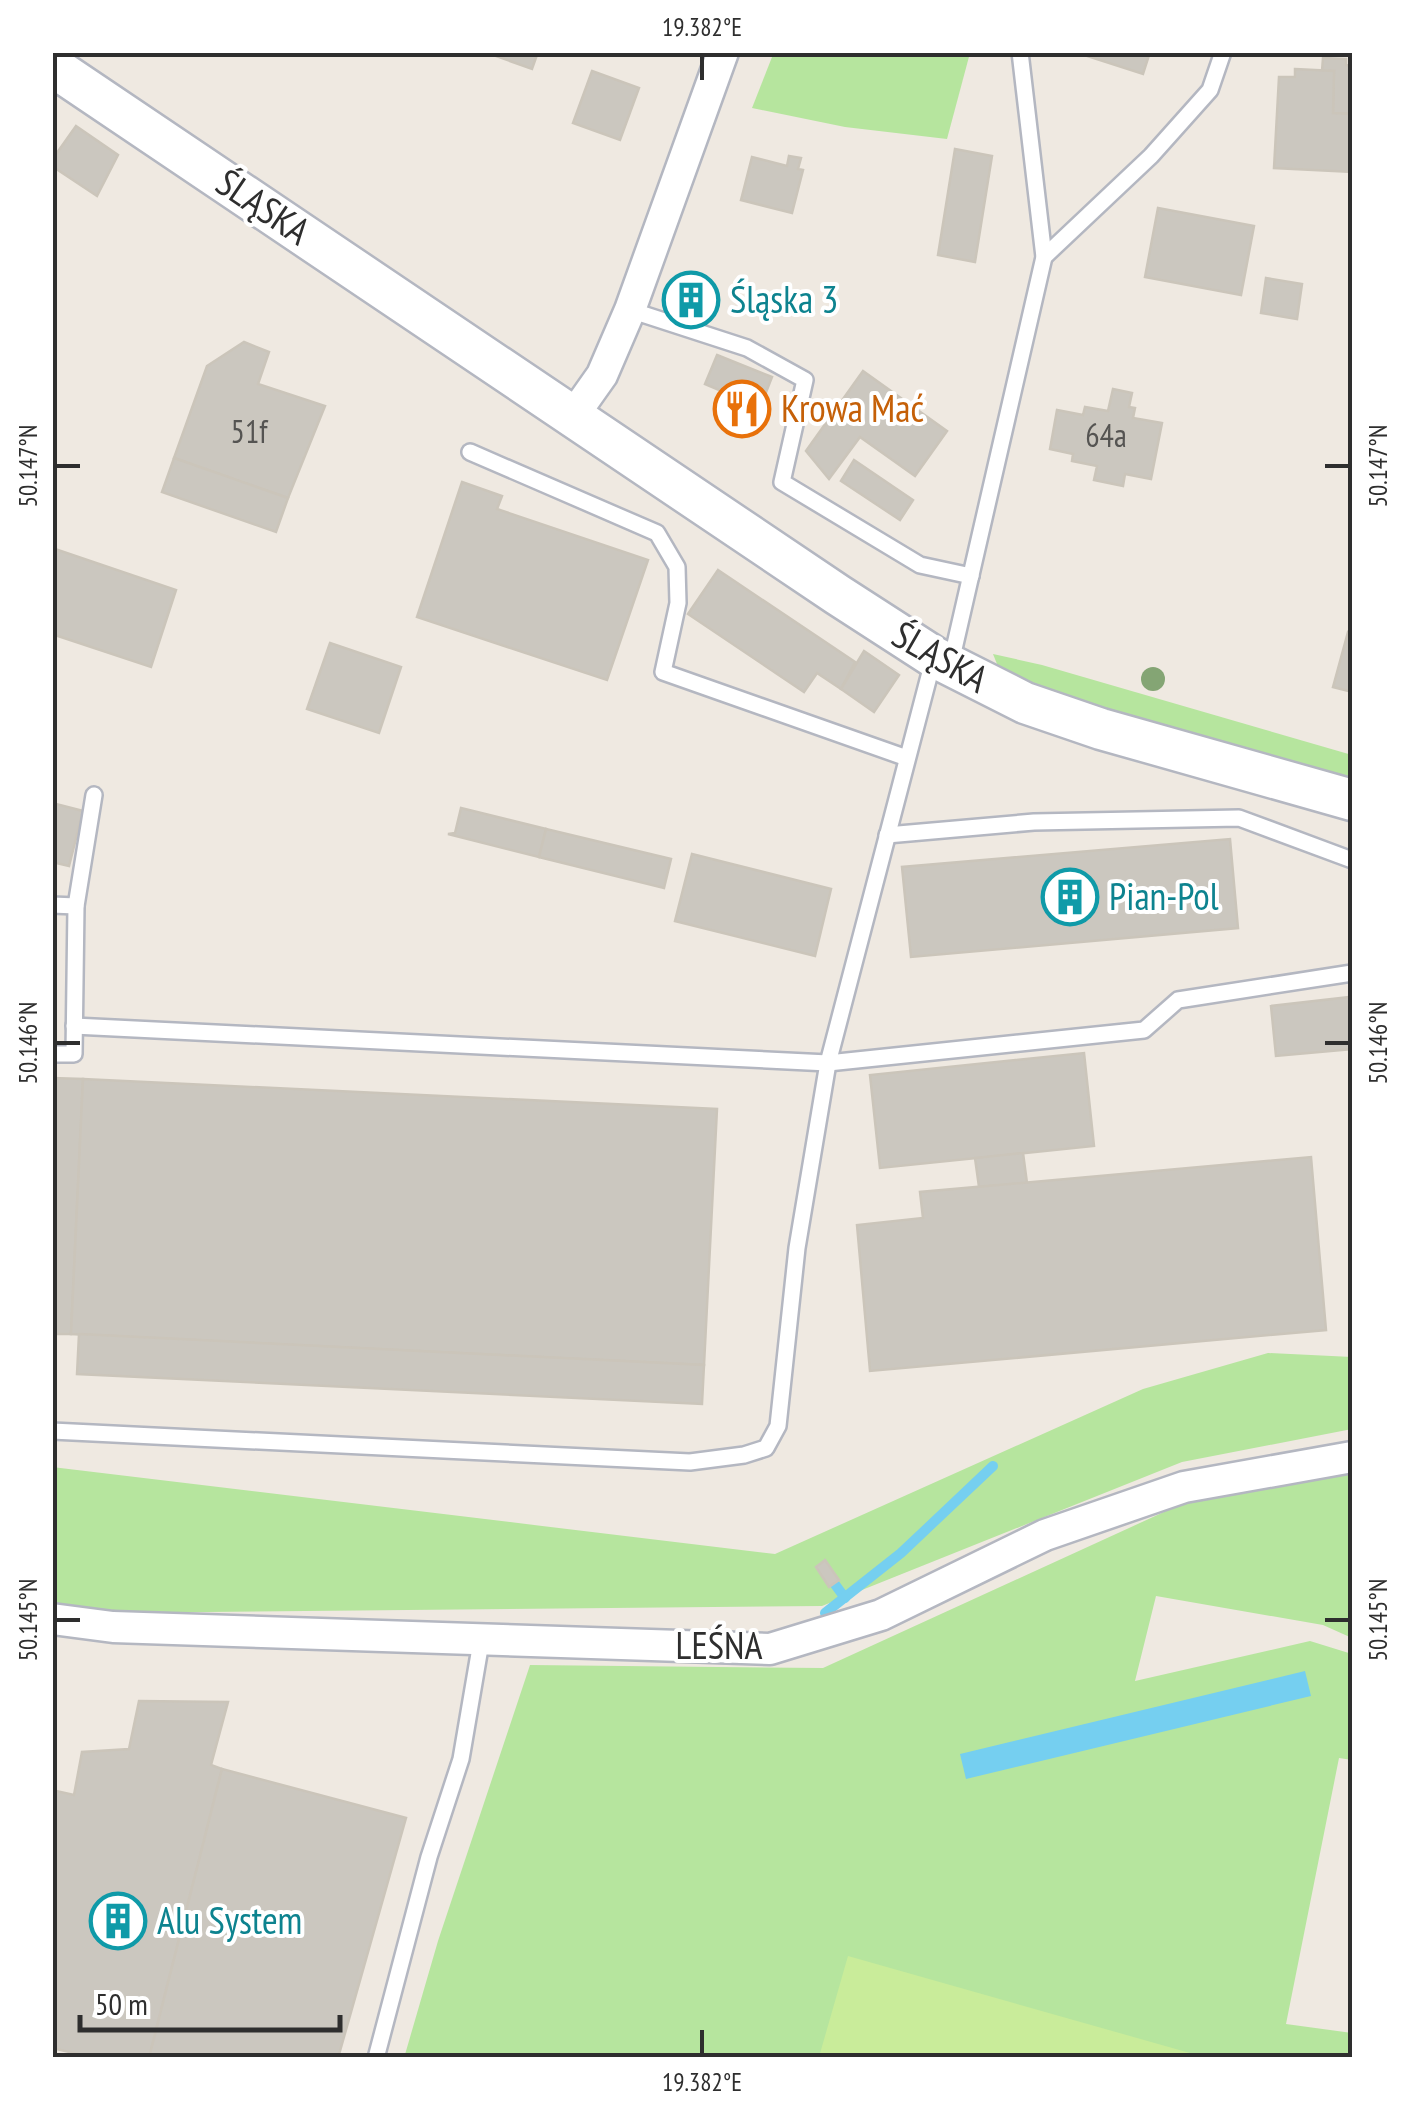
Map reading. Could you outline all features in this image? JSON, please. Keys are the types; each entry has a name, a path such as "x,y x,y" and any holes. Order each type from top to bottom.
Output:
{"main road":[{"name":"ŚLĄSKA","path":"52,66 942,662 1064,718 1352,800"}],"street":[{"path":"573,416 602,375 630,310 723,52"},
{"name":"LEŚNA","path":"52,1619 114,1627 770,1649 881,1614 1045,1536 1184,1488 1352,1457"}],"lane":[{"path":"52,1432 690,1462 766,1448 778,1426 797,1248 828,1062 908,758 971,576 1044,256 1020,52"},
{"path":"1044,256 1151,156 1210,90 1223,52"},
{"path":"630,310 747,348 805,380 782,482 920,565 971,576"},
{"path":"470,452 656,533 676,567 678,603 662,672 908,758"},
{"path":"52,1054 74,1054 76,906 94,795"},
{"path":"887,835 1034,822 1239,818 1352,860"},
{"path":"52,905 76,906"},
{"path":"74,1026 828,1062 1144,1030 1178,1000 1352,973"},
{"path":"376,2058 429,1857 462,1760 482,1642"}],"green space":[{"path":"774,52 970,53 947,139 845,127 752,108"},
{"path":"993,654 1352,755 1352,784 1072,703 999,669"},
{"path":"1268,1353 1352,1357 1352,1429 1182,1462 822,1606 106,1613 53,1603 52,1467 775,1554 1143,1389"},
{"path":"1352,1469 1352,1638 1323,1625 1156,1596 1135,1681 1310,1641 1352,1654 1352,1760 1339,1758 1286,2024 1352,2033 1352,2057 404,2058 438,1941 530,1665 823,1668 1188,1501"},
{"path":"848,1956 1204,2057 819,2057"}],"water":[{"path":"1305,1671 1311,1696 966,1779 960,1754"}],"building":[{"path":"485,52 538,52 532,69"},
{"path":"1075,52 1150,52 1143,74"},
{"path":"1323,58 1346,59 1346,65 1352,66 1352,114 1333,113 1334,71 1322,71"},
{"path":"1295,69 1334,71 1333,113 1352,114 1352,172 1274,168 1279,77 1295,77"},
{"path":"592,71 639,88 620,140 573,123"},
{"path":"76,126 118,155 97,196 52,166 52,160"},
{"path":"955,149 992,156 975,262 938,255"},
{"path":"789,156 801,158 798,169 803,170 792,213 741,200 752,157 787,166"},
{"path":"1158,208 1254,226 1241,295 1145,277"},
{"path":"1266,278 1302,284 1297,319 1261,313"},
{"name":"Śląska 3","path":"682,291 704,299 700,310 678,302"},
{"path":"244,342 269,352 258,384 325,406 288,498 174,458 207,366"},
{"name":"Krowa Mać","path":"717,355 772,377 749,436 720,424 731,395 705,384"},
{"path":"863,371 947,431 915,476 860,437 829,479 806,451"},
{"path":"1113,389 1132,393 1129,407 1135,408 1133,418 1162,423 1151,479 1125,474 1123,486 1094,480 1097,466 1072,461 1073,454 1050,449 1057,410 1083,415 1085,407 1108,411"},
{"path":"174,458 288,498 276,532 162,492"},
{"path":"854,460 913,500 900,520 841,481"},
{"path":"462,482 502,496 497,509 648,560 607,680 417,617"},
{"path":"52,548 176,590 151,667 52,634"},
{"path":"718,570 855,662 841,689 817,673 804,692 688,614"},
{"path":"1348,632 1352,634 1352,692 1333,687"},
{"path":"330,643 401,667 379,733 307,709"},
{"path":"864,651 899,675 874,712 841,689"},
{"path":"52,803 83,811 69,866 52,862"},
{"path":"461,808 546,829 539,857 448,834 455,833"},
{"path":"546,829 671,859 664,888 539,857"},
{"name":"Pian-Pol","path":"1230,839 1238,928 911,957 902,867"},
{"path":"692,854 831,889 815,956 675,921"},
{"path":"1350,997 1352,1049 1276,1056 1271,1006"},
{"path":"1084,1053 1094,1146 880,1168 870,1075"},
{"path":"52,1078 83,1079 71,1334 52,1334"},
{"path":"83,1079 717,1109 704,1365 71,1334"},
{"path":"1023,1153 1027,1183 979,1187 975,1158"},
{"path":"1311,1157 1326,1330 870,1371 857,1225 923,1218 920,1192"},
{"path":"79,1334 704,1365 702,1404 77,1374"},
{"path":"825,1560 839,1580 829,1587 816,1567"},
{"name":"Alu System","path":"139,1701 228,1702 211,1765 222,1769 149,2058 95,2058 52,2048 52,1790 74,1795 82,1752 129,1749"},
{"path":"222,1769 406,1818 338,2058 149,2058"}],"waterway":[{"path":"825,1613 901,1553 993,1466"},
{"path":"834,1583 845,1598"}],"place":[{"name":"Śląska 3","path":"691,300"},
{"name":"Krowa Mać","path":"742,409"},
{"name":"Pian-Pol","path":"1070,897"},
{"name":"Alu System","path":"118,1921"}]}
